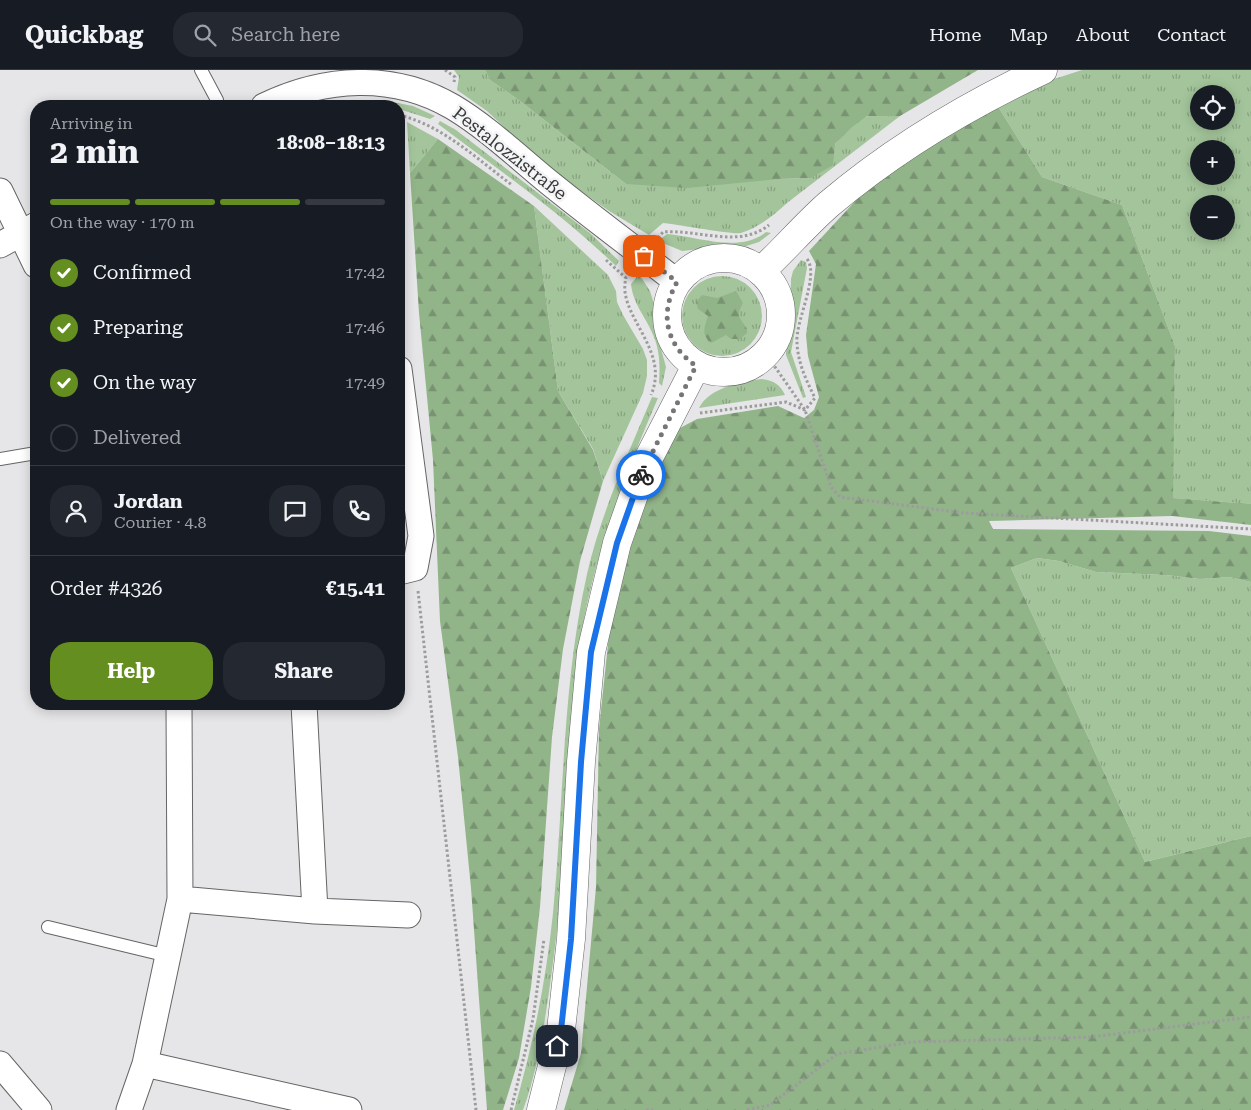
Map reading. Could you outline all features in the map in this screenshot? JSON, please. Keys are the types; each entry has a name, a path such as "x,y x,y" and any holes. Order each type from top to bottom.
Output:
{"main road":[{"path":"761,272 828,205 897,152 943,121 1043,70"},
{"path":"713,259 740,260 761,272 772,284 779,300 780,326 775,341 766,354 752,365 736,372 708,371 696,366 676,348 670,335 667,307 677,282 687,271 713,259"},
{"path":"541,1110 561,1030 571,939 581,762 591,652 617,543 643,468 665,395 696,366"}],"street":[{"name":"Pestalozzistraße","path":"276,100 362,76 413,90 453,107 677,282"},
{"path":"0,191 19,235 30,254"},
{"path":"405,415 421,536 407,570"},
{"path":"130,1110 145,1064 180,899 179,710"},
{"path":"304,710 315,911"},
{"path":"180,899 315,911 408,915"},
{"path":"0,1064 39,1110"},
{"path":"145,1064 349,1110"}],"lane":[{"path":"201,70 217,100"},
{"path":"0,459 30,454"},
{"path":"48,927 168,956"}],"path":[{"path":"405,117 451,139 519,190"},
{"path":"665,395 651,348 627,300 624,285 626,278 663,232 676,231 733,238 760,233 771,224 808,260 812,272 796,341 801,371 815,398 805,410"},
{"path":"599,253 626,278"},
{"path":"766,354 805,410 831,487 840,497 964,513 1251,529"},
{"path":"650,398 665,395 702,414 786,402 805,410"},
{"path":"407,570 476,1110"},
{"path":"511,1110 533,1020 545,931"},
{"path":"747,1110 770,1106 837,1054 912,1042 1091,1037 1251,1017"},
{"path":"646,1110 653,1110"}],"green space":[{"path":"454,70 485,70 490,80 520,101 626,184 811,178 836,142 861,119 872,115 900,116 771,217 754,228 736,233 663,223 649,235 609,211 543,164 487,111 457,90 459,77"},
{"path":"485,70 978,70 900,116 867,116 852,127 835,144 833,165 811,178 779,179 687,188 626,184 520,101 490,80"},
{"path":"1082,70 1251,70 1251,504 1172,498 1175,346 1122,205 1042,177 997,105 1048,81"},
{"path":"405,104 435,116 430,119 405,111"},
{"path":"997,105 1042,177 1122,205 1175,346 1173,498 1251,504 1251,525 1172,516 989,521 993,529 1209,531 1251,536 1251,582 1229,577 1200,579 1166,575 1096,572 1059,561 1037,558 1011,568 1145,862 1251,836 1251,1110 564,1110 581,1053 596,887 599,729 609,635 627,554 659,466 680,428 697,419 778,406 804,418 814,410 819,397 808,356 806,335 816,264 809,251 859,197 904,162"},
{"path":"440,121 456,130 590,233 619,261 616,266 552,210 438,124"},
{"path":"407,122 438,139 410,173"},
{"path":"438,139 534,206 558,391 593,450 603,481 580,561 563,649 552,737 540,907 531,987 519,1058 503,1110 487,1110 471,888 458,757 440,621 433,460 419,313 410,173"},
{"path":"534,206 608,275 616,291 617,302 643,349 647,360 647,376 643,393 603,481 593,449 558,391"},
{"path":"766,232 771,233 759,242 740,248 719,247 682,251 658,241 667,234 718,242 744,242"},
{"path":"801,260 806,262 807,268 791,352 806,397 803,398 786,355 790,325 791,279 793,271"},
{"path":"639,274 650,291 655,307 658,338 666,367 662,386 659,383 659,360 656,343 632,292 631,284"},
{"path":"722,276 737,279 750,288 759,301 762,316 759,331 750,344 737,353 722,356 707,353 694,344 685,331 682,316 685,301 694,288 707,279"},
{"path":"736,291 743,303 739,314 747,329 747,333 740,339 731,339 726,335 711,343 704,331 708,316 698,309 696,302 702,295 717,298"},
{"path":"762,379 776,384 785,395 699,408 704,401 718,390"},
{"path":"652,397 658,398 631,462 608,528 589,595 582,629 576,676 563,872 550,985 533,1079 523,1110 514,1110 538,1013 547,963 557,871 568,701 579,616 587,574 616,484"},
{"path":"1037,558 1059,561 1096,572 1166,575 1200,579 1229,577 1251,582 1251,836 1145,862 1011,568"}],"way so far":[{"path":"641,475 676,401 696,366 676,348 670,335 667,307 670,294 677,282 644,256"}],"route":[{"path":"557,1046 561,1030 571,939 581,762 591,652 617,543 641,475"}]}
